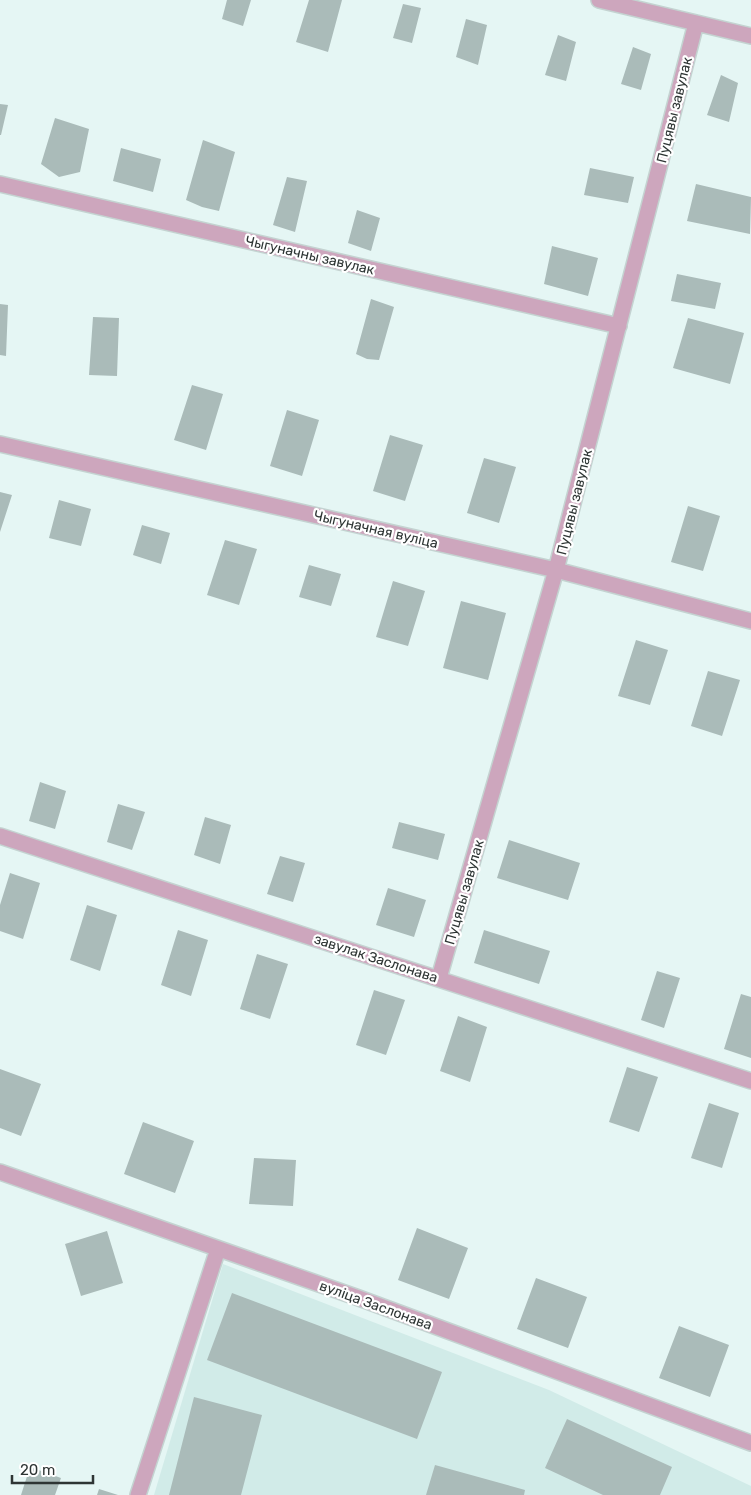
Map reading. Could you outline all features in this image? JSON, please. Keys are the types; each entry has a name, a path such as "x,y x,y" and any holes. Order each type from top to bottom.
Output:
{"street":[{"path":"599,0 751,36"},
{"name":"Пуцявы завулак","path":"439,978 556,570 696,23"},
{"name":"Чыгуначны завулак","path":"0,184 619,326"},
{"name":"Чыгуначная вуліца","path":"0,444 556,570 751,621"},
{"name":"завулак Заслонава","path":"0,836 751,1081"},
{"name":"вуліца Заслонава","path":"0,1172 356,1297 751,1443"},
{"path":"138,1495 218,1249"}],"shaded area":[{"path":"223,1264 549,1390 751,1486 751,1495 154,1495"}],"building":[{"path":"227,0 251,0 243,26 222,19"},
{"path":"309,0 342,0 328,52 296,42"},
{"path":"403,4 421,8 412,43 393,38"},
{"path":"466,19 487,25 478,65 456,57"},
{"path":"558,35 576,42 566,81 545,75"},
{"path":"633,47 651,54 641,90 621,84"},
{"path":"721,75 738,83 729,122 707,115"},
{"path":"0,104 8,105 1,135 0,135"},
{"path":"55,118 89,129 80,172 59,177 41,164"},
{"path":"203,140 235,152 219,211 202,207 186,200"},
{"path":"121,148 161,159 153,192 113,181"},
{"path":"590,168 634,177 628,203 584,195"},
{"path":"287,177 307,181 295,232 273,225"},
{"path":"696,184 751,197 750,234 687,221"},
{"path":"357,210 380,218 371,251 348,243"},
{"path":"552,246 598,258 588,296 544,284"},
{"path":"677,274 721,283 715,309 671,301"},
{"path":"371,299 394,307 379,360 367,359 356,354"},
{"path":"0,304 8,305 6,356 0,355"},
{"path":"93,317 119,318 117,376 89,375"},
{"path":"688,318 744,333 730,384 673,368"},
{"path":"192,385 223,394 206,450 174,440"},
{"path":"287,410 319,420 302,476 270,466"},
{"path":"390,435 423,445 405,501 373,491"},
{"path":"484,458 516,467 499,523 467,513"},
{"path":"0,492 12,495 0,532"},
{"path":"59,500 91,509 81,546 49,538"},
{"path":"688,506 720,516 703,571 671,562"},
{"path":"142,525 170,533 161,564 133,555"},
{"path":"225,540 257,549 239,605 207,595"},
{"path":"309,565 341,574 331,606 299,597"},
{"path":"393,581 425,591 408,646 376,637"},
{"path":"461,601 506,613 488,680 443,668"},
{"path":"636,640 668,650 650,705 618,696"},
{"path":"708,671 740,680 722,736 691,726"},
{"path":"40,782 66,791 55,829 29,821"},
{"path":"118,804 145,812 132,850 107,842"},
{"path":"205,817 231,825 220,864 194,855"},
{"path":"399,822 445,834 438,860 392,848"},
{"path":"509,840 580,863 568,900 497,878"},
{"path":"280,856 305,863 293,902 267,894"},
{"path":"10,873 40,883 23,939 0,931 0,905"},
{"path":"388,888 426,900 414,937 376,925"},
{"path":"87,905 117,915 100,971 70,960"},
{"path":"178,930 208,940 191,996 161,985"},
{"path":"484,930 550,951 539,984 474,963"},
{"path":"257,954 288,964 270,1019 240,1009"},
{"path":"657,971 680,978 664,1028 641,1020"},
{"path":"374,990 405,1000 386,1055 356,1045"},
{"path":"741,994 751,997 751,1058 724,1049"},
{"path":"458,1016 487,1027 470,1082 440,1071"},
{"path":"627,1067 658,1077 639,1132 609,1122"},
{"path":"0,1069 41,1084 21,1136 0,1128"},
{"path":"709,1103 739,1113 722,1168 691,1158"},
{"path":"143,1122 194,1141 175,1193 124,1174"},
{"path":"254,1158 296,1160 293,1206 249,1204"},
{"path":"417,1228 468,1248 449,1299 398,1280"},
{"path":"107,1231 123,1283 81,1296 65,1244"},
{"path":"536,1278 587,1297 568,1348 517,1329"},
{"path":"232,1293 442,1372 417,1439 207,1360"},
{"path":"679,1326 729,1345 710,1397 659,1378"},
{"path":"194,1397 262,1415 241,1495 169,1495"},
{"path":"567,1419 672,1467 660,1495 603,1495 545,1468"},
{"path":"435,1465 525,1490 524,1495 426,1495"},
{"path":"30,1467 61,1478 55,1495 21,1495"},
{"path":"99,1489 118,1495 97,1495"}]}
